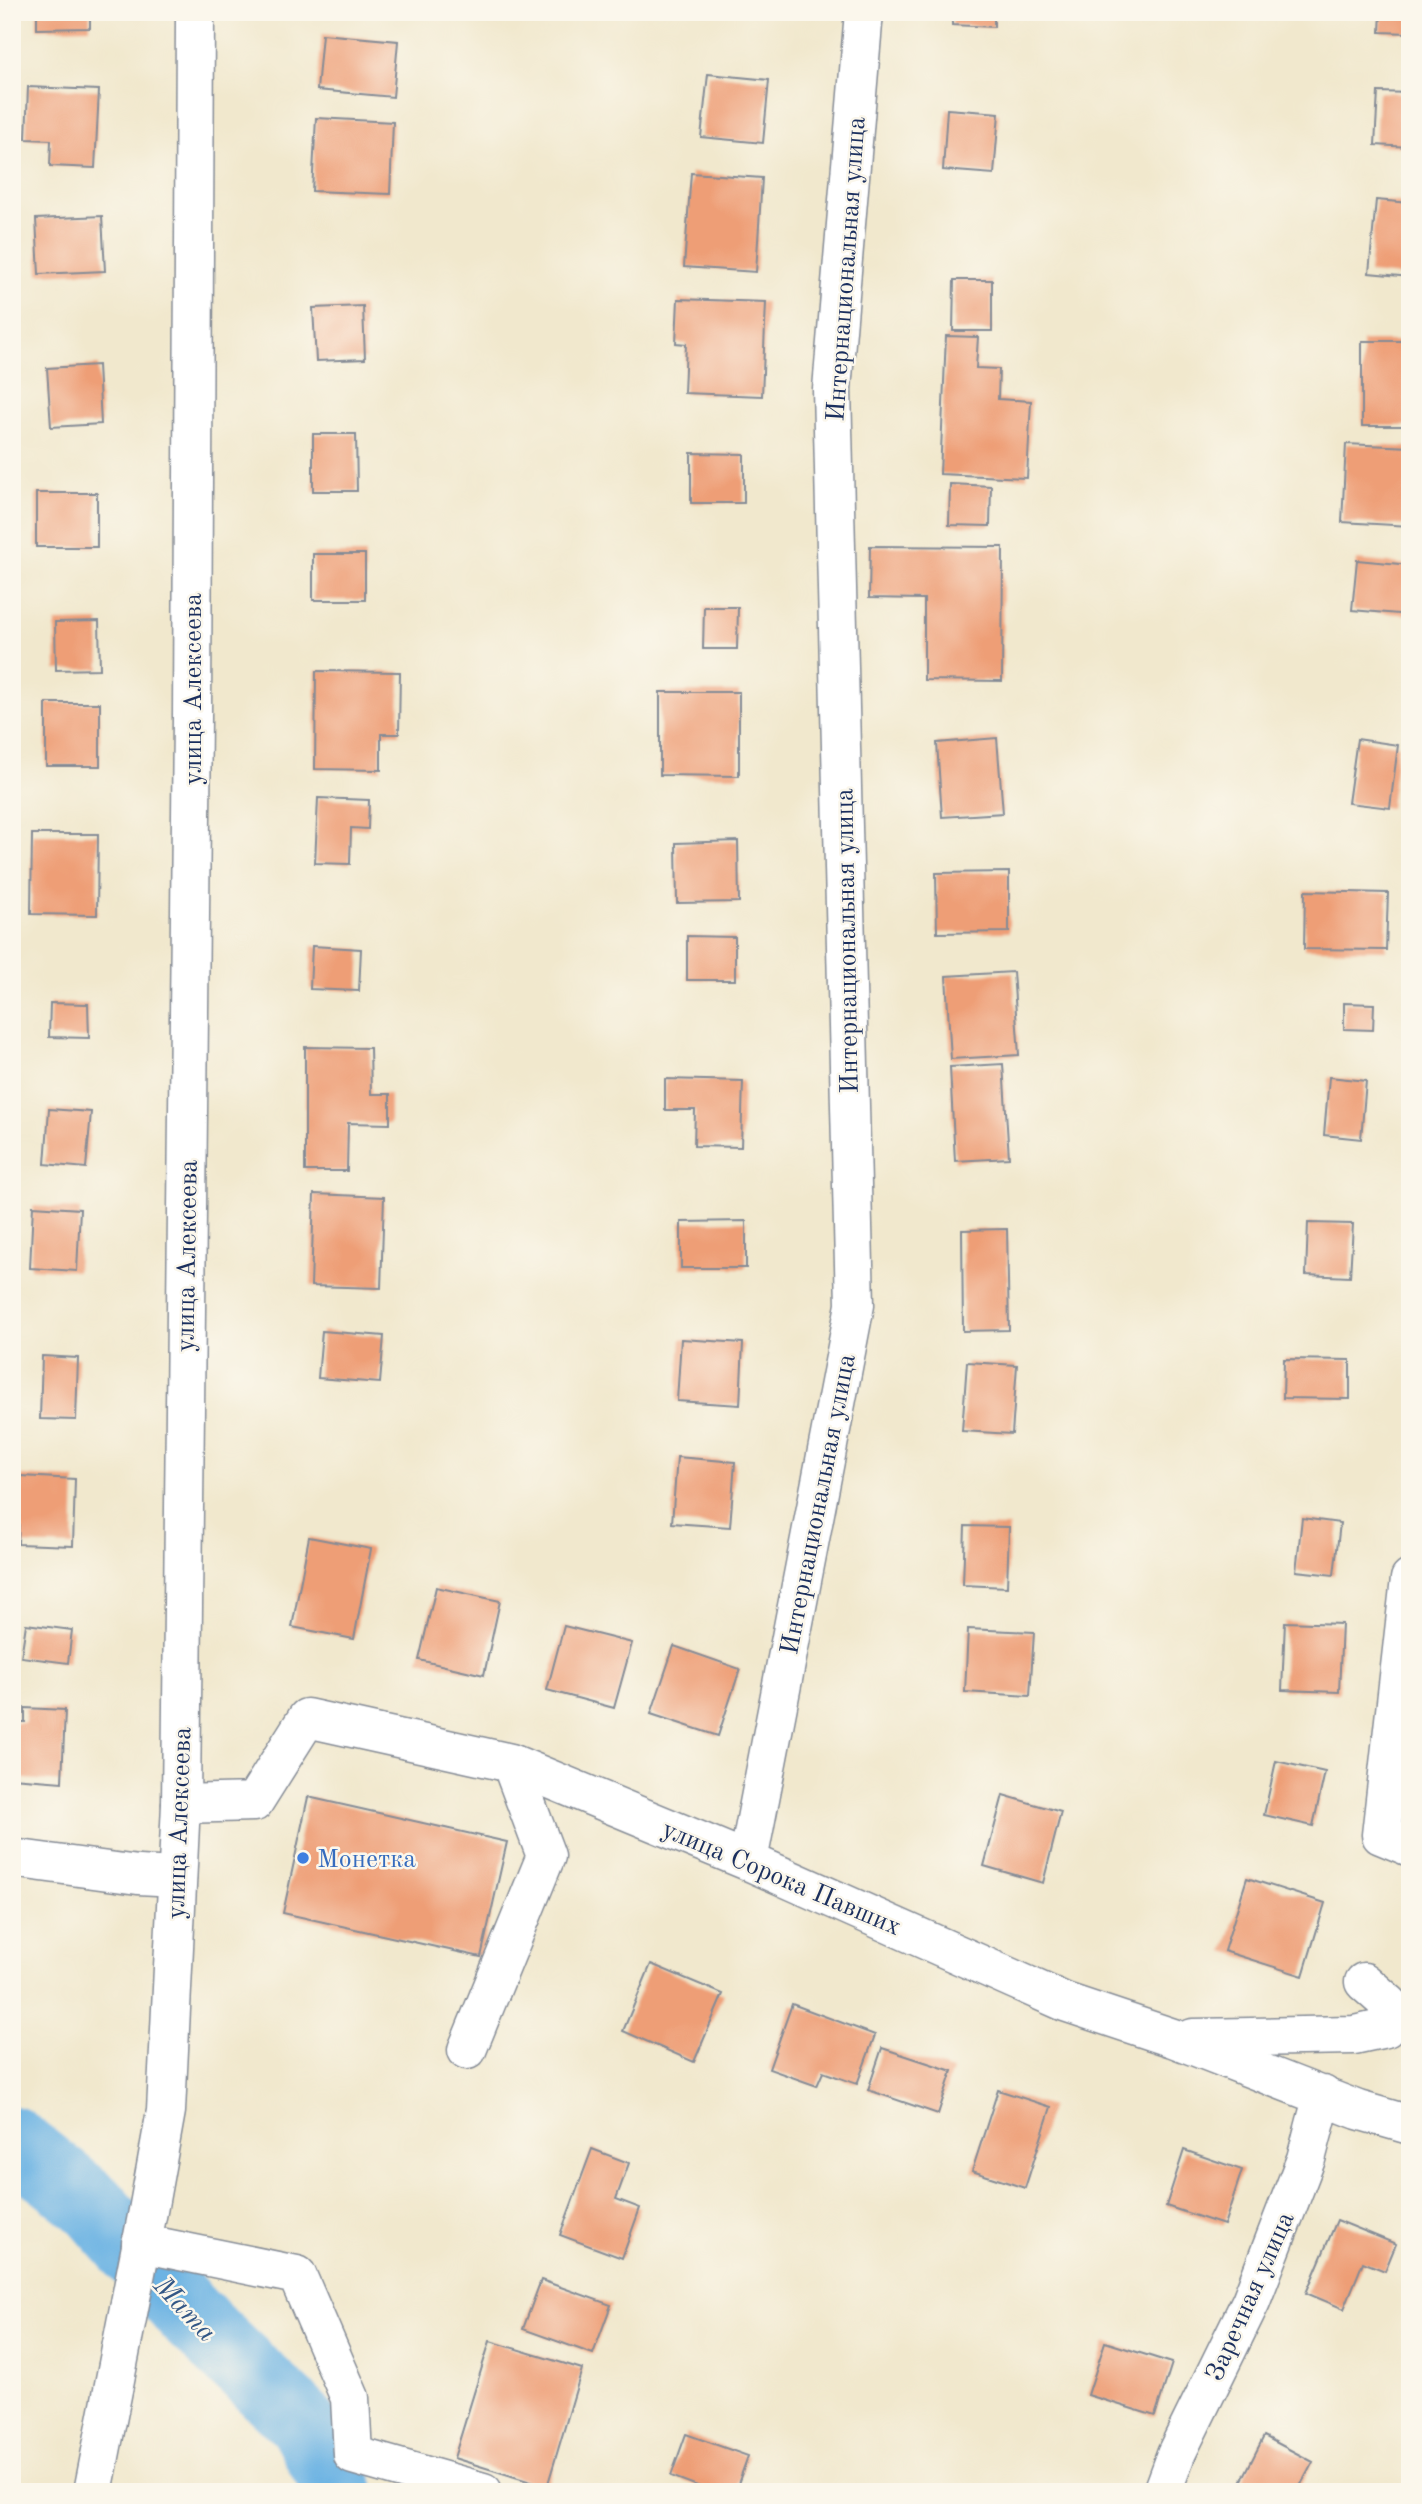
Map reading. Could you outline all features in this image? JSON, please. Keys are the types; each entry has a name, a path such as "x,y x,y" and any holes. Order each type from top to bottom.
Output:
{"street":[{"name":"улица Алексеева","path":"93,2492 166,2111 181,1804 192,717 195,12"},
{"name":"Интернациональная улица","path":"748,1861 855,1305 832,389 864,12"},
{"path":"1410,1579 1381,1835 1410,1847"},
{"name":"улица Сорока Павших","path":"181,1804 254,1802 307,1718 511,1763 748,1861 1066,2002 1173,2038 1358,2110 1410,2125"},
{"path":"467,2050 546,1856 511,1763"},
{"path":"12,1858 138,1875 177,1877"},
{"path":"1173,2038 1354,2035 1386,2028 1389,2004 1364,1982"},
{"name":"Заречная улица","path":"1162,2492 1176,2454 1251,2301 1307,2159 1323,2095"},
{"path":"145,2227 297,2275 349,2398 353,2455 483,2492"}],"building":[{"path":"37,12 90,12 90,28 37,29"},
{"path":"952,12 994,12 994,27 952,25"},
{"path":"1381,12 1410,12 1410,33 1380,32"},
{"path":"322,34 398,41 393,97 317,90"},
{"path":"708,74 769,80 763,143 701,137"},
{"path":"28,87 99,90 95,168 50,166 51,140 26,139"},
{"path":"1378,92 1410,93 1410,147 1375,145"},
{"path":"947,109 999,113 994,174 943,170"},
{"path":"316,118 393,122 390,194 312,191"},
{"path":"691,173 762,178 756,272 684,267"},
{"path":"1376,200 1410,203 1410,277 1369,273"},
{"path":"102,216 105,271 39,274 36,219"},
{"path":"954,280 992,280 992,331 953,331"},
{"path":"678,299 766,302 762,396 684,393 686,344 676,343"},
{"path":"363,306 365,359 316,361 313,308"},
{"path":"946,336 978,337 976,368 999,369 998,399 1031,401 1027,478 940,474"},
{"path":"1362,341 1410,341 1410,426 1362,426"},
{"path":"98,365 101,424 51,427 47,368"},
{"path":"313,434 356,434 357,491 313,491"},
{"path":"1346,444 1410,447 1410,526 1342,522"},
{"path":"691,453 744,454 744,503 691,503"},
{"path":"950,484 991,486 990,526 949,525"},
{"path":"36,493 97,493 97,547 36,547"},
{"path":"870,546 1003,547 1002,681 924,680 924,599 869,598"},
{"path":"313,554 365,554 365,600 313,600"},
{"path":"1357,560 1410,565 1410,615 1352,610"},
{"path":"704,607 738,607 737,649 703,649"},
{"path":"99,621 100,669 56,670 55,622"},
{"path":"316,671 400,672 399,734 381,734 381,770 315,769"},
{"path":"660,692 739,692 739,776 660,775"},
{"path":"46,703 100,703 100,766 46,766"},
{"path":"997,738 1003,813 942,817 937,743"},
{"path":"1357,739 1398,745 1390,808 1348,803"},
{"path":"318,798 369,800 368,829 351,828 350,864 315,863"},
{"path":"32,834 98,834 97,915 31,914"},
{"path":"738,841 739,902 677,903 676,843"},
{"path":"1009,872 1009,932 937,933 936,873"},
{"path":"1305,891 1388,893 1386,950 1304,949"},
{"path":"687,936 735,937 735,980 687,980"},
{"path":"312,946 361,949 359,991 310,989"},
{"path":"1013,972 1019,1055 951,1059 946,976"},
{"path":"50,1003 88,1004 89,1038 49,1037"},
{"path":"1344,1003 1374,1004 1373,1030 1344,1029"},
{"path":"305,1047 370,1048 371,1094 390,1094 390,1124 348,1123 347,1171 305,1171"},
{"path":"1003,1064 1009,1158 955,1161 950,1067"},
{"path":"1329,1077 1366,1081 1361,1139 1324,1135"},
{"path":"665,1079 743,1081 741,1147 694,1146 695,1110 665,1110"},
{"path":"49,1109 91,1112 86,1168 45,1164"},
{"path":"314,1194 384,1197 381,1288 311,1286"},
{"path":"33,1206 80,1209 77,1271 30,1268"},
{"path":"746,1221 746,1268 681,1268 681,1222"},
{"path":"1308,1223 1353,1224 1350,1277 1306,1275"},
{"path":"1007,1229 1009,1330 963,1331 962,1230"},
{"path":"322,1331 384,1336 380,1383 318,1378"},
{"path":"681,1339 743,1343 740,1405 677,1401"},
{"path":"42,1356 78,1358 76,1420 40,1419"},
{"path":"1284,1359 1350,1360 1350,1399 1283,1398"},
{"path":"967,1362 1017,1365 1012,1434 962,1431"},
{"path":"677,1457 735,1462 730,1527 672,1523"},
{"path":"21,1476 75,1479 73,1546 18,1544"},
{"path":"1302,1518 1340,1523 1334,1575 1296,1571"},
{"path":"965,1526 1009,1527 1007,1587 963,1585"},
{"path":"309,1537 371,1549 354,1639 292,1627"},
{"path":"436,1587 500,1601 484,1675 419,1660"},
{"path":"1285,1622 1342,1624 1339,1692 1282,1690"},
{"path":"26,1624 72,1630 68,1663 21,1657"},
{"path":"564,1626 632,1643 614,1708 547,1690"},
{"path":"968,1629 1034,1632 1030,1696 965,1692"},
{"path":"674,1646 740,1669 718,1736 651,1714"},
{"path":"25,1708 65,1710 62,1782 12,1778 12,1722 25,1722"},
{"path":"1276,1761 1325,1772 1313,1826 1264,1815"},
{"path":"1003,1795 1061,1812 1043,1883 984,1866"},
{"path":"308,1797 507,1842 481,1957 283,1913"},
{"path":"1247,1878 1325,1903 1303,1976 1224,1951"},
{"path":"651,1964 723,1994 694,2062 623,2031"},
{"path":"792,2004 875,2035 857,2084 823,2072 817,2086 769,2069"},
{"path":"882,2048 952,2071 938,2114 868,2090"},
{"path":"998,2090 1051,2107 1025,2188 972,2171"},
{"path":"592,2149 629,2163 616,2199 640,2208 622,2258 560,2235"},
{"path":"1184,2150 1242,2170 1224,2225 1166,2206"},
{"path":"1337,2220 1396,2244 1385,2271 1363,2262 1344,2309 1306,2293"},
{"path":"541,2280 611,2305 593,2354 523,2329"},
{"path":"490,2341 582,2369 547,2487 454,2458"},
{"path":"1105,2342 1172,2363 1155,2416 1088,2395"},
{"path":"686,2434 748,2456 735,2492 713,2492 671,2476"},
{"path":"1264,2436 1313,2462 1297,2492 1259,2492 1241,2482"}],"waterway":[{"name":"Мата","path":"12,2141 94,2206 190,2316 302,2422 340,2492"}],"place":[{"name":"Монетка","path":"303,1858"}]}
